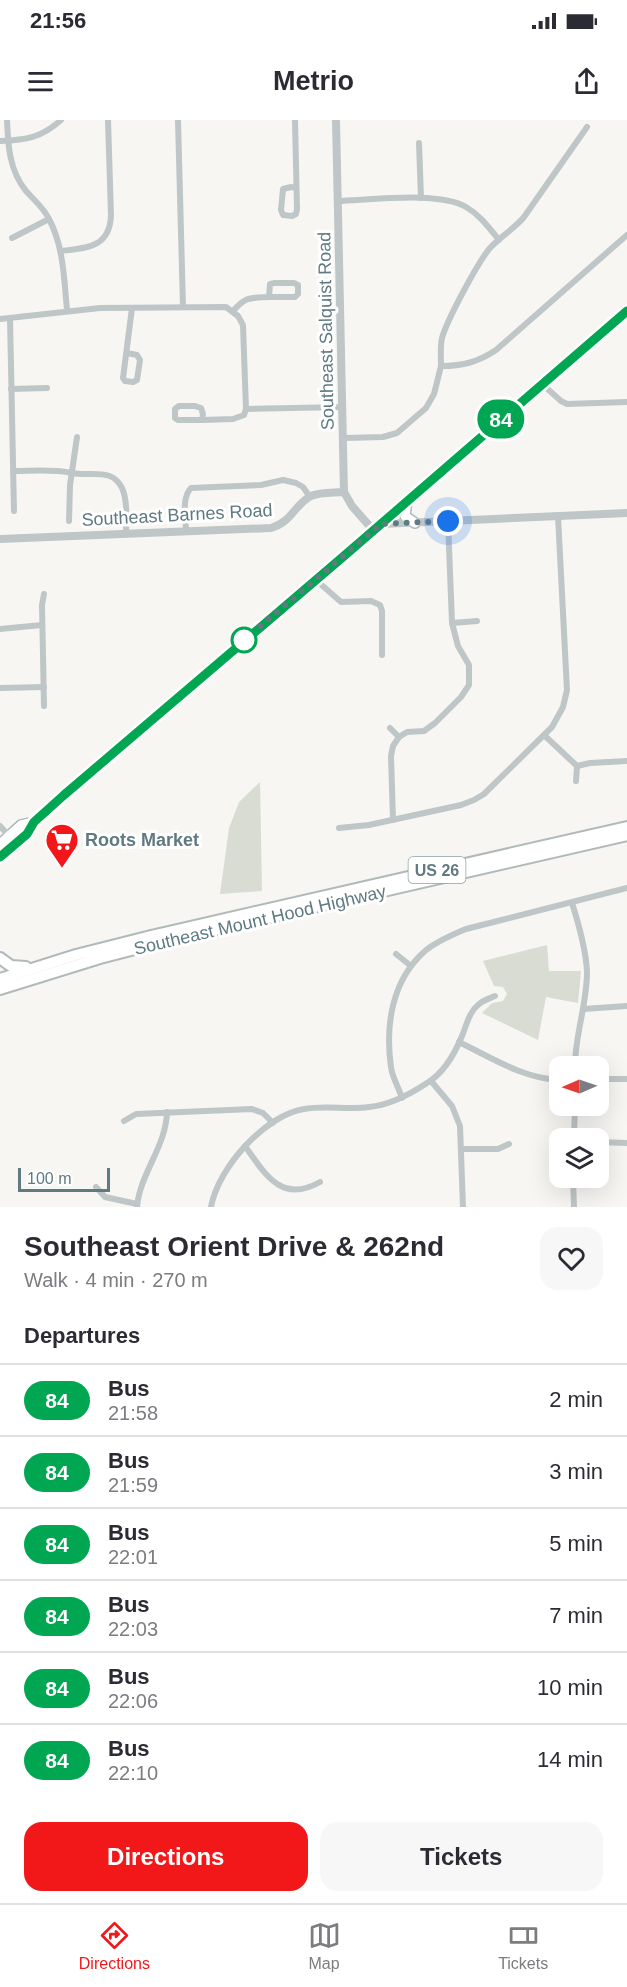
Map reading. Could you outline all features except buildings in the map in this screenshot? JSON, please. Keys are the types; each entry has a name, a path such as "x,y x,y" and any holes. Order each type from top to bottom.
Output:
{"highway":[{"name":"Southeast Mount Hood Highway","path":"0,979 151,936 627,827"},
{"name":"Southeast Mount Hood Highway","path":"0,990 90,961 162,942 627,835"},
{"path":"0,958 10,966 36,968"}],"main road":[{"path":"0,858 27,834 34,822 627,311"},
{"path":"407,501 405,516 416,523"},
{"path":"0,844 21,825 34,822"}],"street":[{"path":"7,120 4,141 13,168 19,181 49,219 61,251 67,310"},
{"path":"4,141 39,136 61,120"},
{"path":"61,251 95,245 101,241 109,229 111,215 108,120"},
{"path":"178,120 183,306"},
{"path":"295,120 296,188 296,214 283,215 281,210 283,189 291,186 296,188"},
{"name":"Southeast Salquist Road","path":"336,120 344,492"},
{"path":"344,438 383,437 397,433 426,408 434,394 441,366 441,345 447,324 480,262 524,217 587,127"},
{"path":"419,143 422,198"},
{"path":"338,201 422,198 447,200 465,206 481,219 499,240"},
{"path":"12,238 49,219"},
{"path":"441,366 470,364 496,350 627,235"},
{"path":"232,311 246,299 295,297 298,294 298,285 294,283 270,284 269,297"},
{"path":"0,319 67,310 218,306 232,311 243,325 246,409 244,415 239,418 202,420 178,420 175,418 175,409 179,406 201,408 202,420"},
{"path":"127,353 137,355 140,360 137,380 133,382 125,381 123,378 132,308"},
{"path":"10,318 14,511"},
{"path":"542,384 567,405 627,402"},
{"path":"11,389 47,388"},
{"path":"246,409 343,407"},
{"path":"69,521 69,498 77,438"},
{"path":"13,471 59,470 73,473 102,473 118,482 125,496 126,534"},
{"path":"186,532 185,499 191,488 261,485 283,480 303,487 310,497 324,493 344,492 352,506 373,531"},
{"name":"Southeast Barnes Road","path":"0,539 264,529 286,521 310,497"},
{"path":"381,524 627,513"},
{"path":"339,828 369,825 474,800 494,785 544,735 560,714 567,690 558,516"},
{"path":"393,819 391,756 393,746 399,737 407,732 424,731 435,723 461,697 468,685 469,665 458,646 452,623 448,521"},
{"path":"316,580 341,602 371,601 380,605 382,655"},
{"path":"44,594 42,625 44,706"},
{"path":"338,610 341,602"},
{"path":"452,623 477,621"},
{"path":"0,629 42,625"},
{"path":"0,688 44,687"},
{"path":"390,728 399,737"},
{"path":"544,735 577,766"},
{"path":"577,766 627,761"},
{"path":"576,781 577,766"},
{"path":"0,826 9,836"},
{"path":"402,1098 391,1069 392,1007 399,987 411,966 426,950 444,938 466,929 627,888"},
{"path":"572,903 587,972 576,1056"},
{"path":"396,954 411,966"},
{"path":"211,1207 220,1179 229,1164 245,1146 273,1123 288,1114 304,1109 368,1107 391,1103 402,1098 431,1081 449,1061 471,1013 481,1002 495,996"},
{"path":"583,1009 627,1006"},
{"path":"459,1042 520,1071 549,1079"},
{"path":"609,1079 627,1078"},
{"path":"431,1081 455,1112 460,1126 463,1207"},
{"path":"123,1121 136,1114 252,1109 262,1113 273,1123"},
{"path":"96,1187 105,1197 137,1206 143,1180 165,1132 167,1112"},
{"path":"609,1142 627,1143"},
{"path":"461,1149 498,1149 509,1144"},
{"path":"245,1146 271,1180 283,1188 310,1187 320,1182"},
{"path":"573,1188 574,1207"}],"shaded area":[{"path":"260,782 262,891 220,894 229,828 239,802"},
{"path":"547,945 549,971 581,971 578,1003 546,997 538,1040 482,1013 492,1003 503,1001 507,994 503,987 494,986 483,961"}],"bus line":[{"name":"84","path":"0,857 27,834 34,822 64,795 627,311"}],"place":[{"name":"Roots Market","path":"62,869"}],"route":[{"path":"244,640 381,524 448,521"}]}
